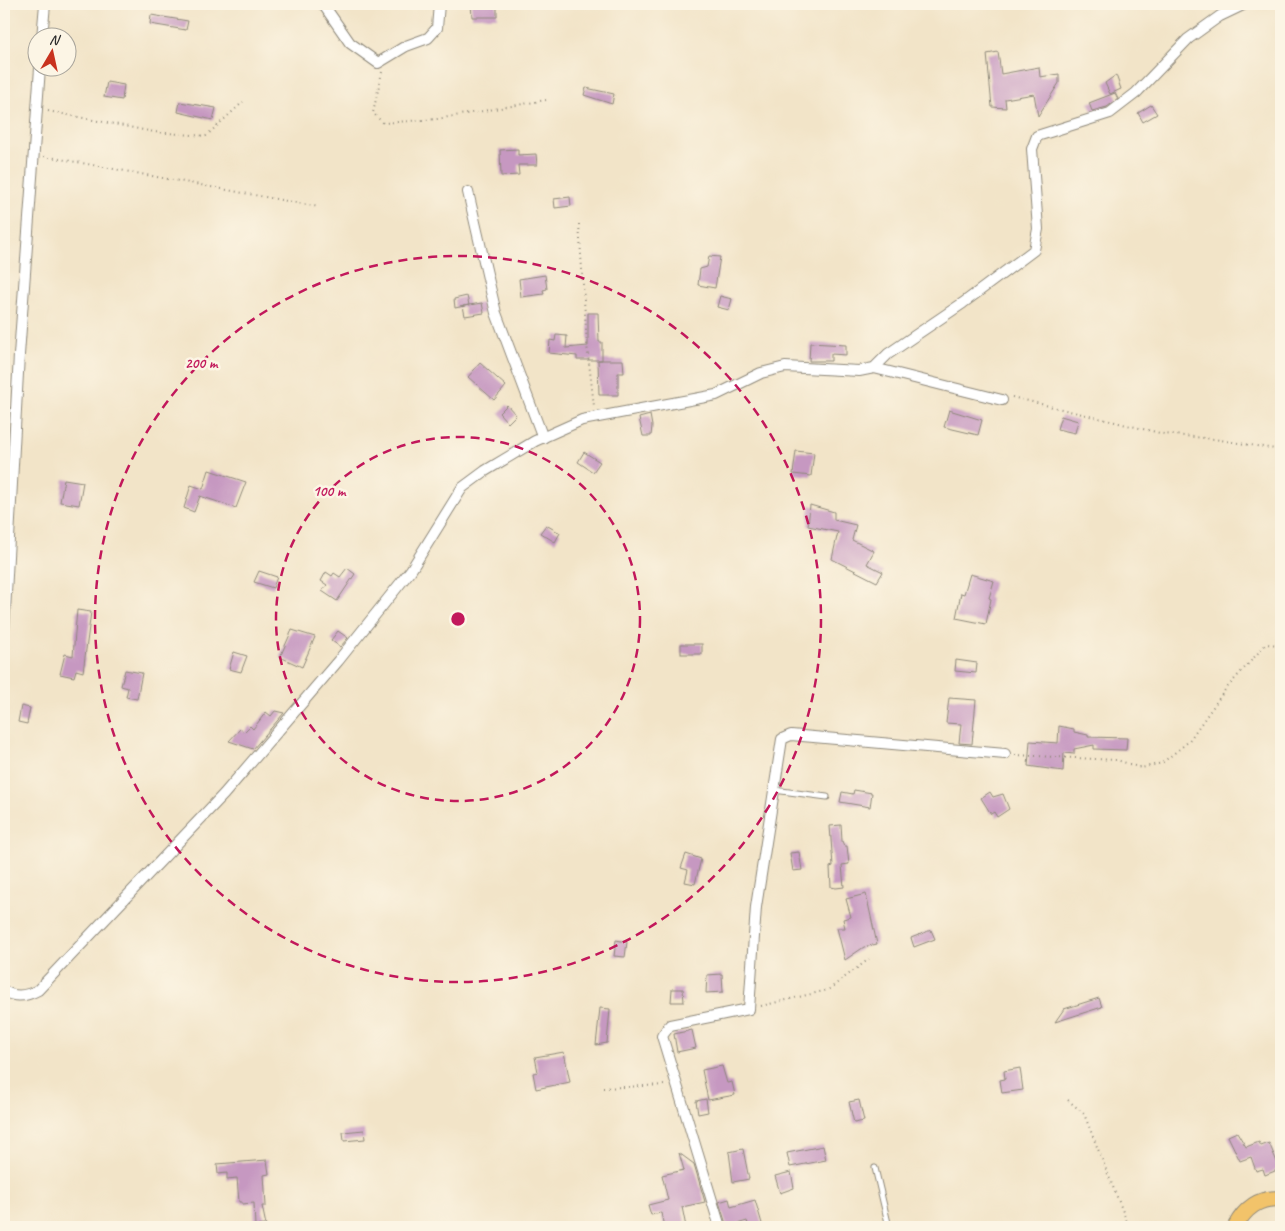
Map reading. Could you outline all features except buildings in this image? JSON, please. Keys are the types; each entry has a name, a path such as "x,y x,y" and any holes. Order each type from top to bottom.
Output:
{"main road":[{"path":"1235,1227 1242,1214 1252,1205 1265,1199 1281,1199"}],"street":[{"path":"43,28 45,4"},
{"path":"323,4 350,43 378,63 406,46 428,38 437,28 439,4"},
{"path":"874,368 888,354 987,286 1034,250 1038,229 1032,149 1036,136 1110,113 1136,93 1188,40 1220,16 1244,4"},
{"path":"4,630 39,78"},
{"path":"468,192 496,314 542,438"},
{"path":"4,991 10,995 28,995 38,990 224,794 338,661 411,570 462,488 485,471 542,438 582,420 716,395 761,373 785,367 858,371 874,368 1002,400"},
{"path":"720,1227 662,1036 670,1025 749,1010 756,907 782,739 791,735 1005,754"}],"lane":[{"path":"774,790 827,797"},
{"path":"875,1168 889,1227"}],"path":[{"path":"385,60 373,113 383,123 437,119 546,100"},
{"path":"36,108 154,132 206,136 242,102"},
{"path":"33,154 319,207"},
{"path":"579,224 587,344 596,418"},
{"path":"1002,400 1012,397 1164,434 1214,439 1281,450"},
{"path":"1005,754 1070,759 1117,760 1141,768 1162,763 1188,742 1225,690 1266,644 1281,645"},
{"path":"749,1010 828,990 869,959"},
{"path":"603,1088 676,1085"},
{"path":"1068,1100 1084,1114 1129,1227"}]}
